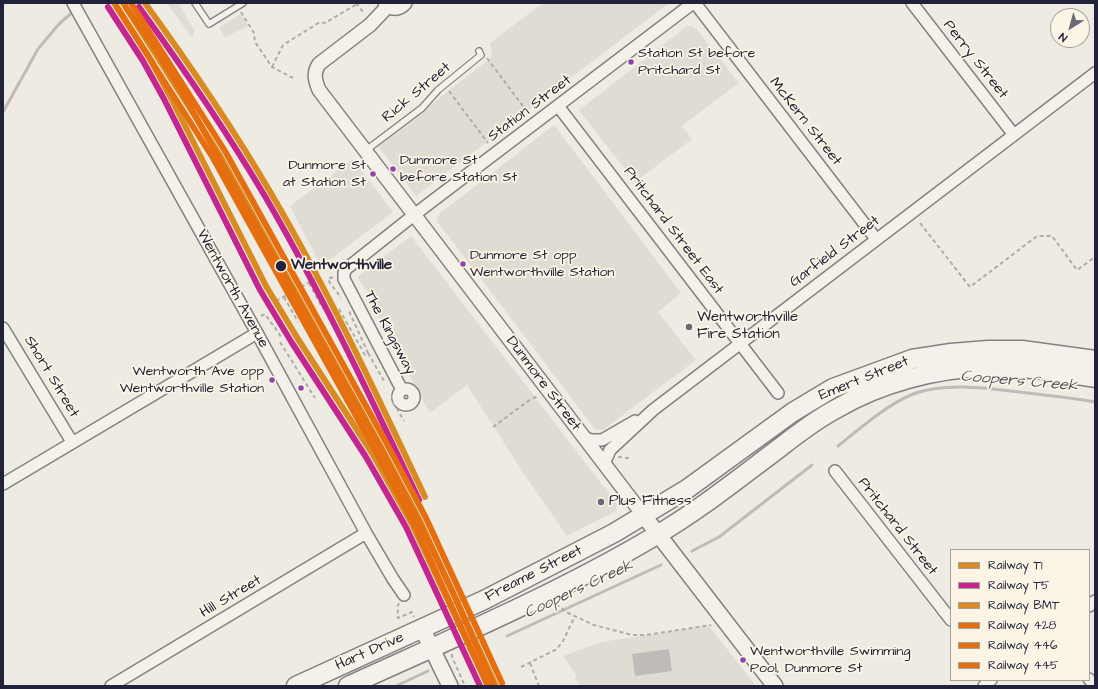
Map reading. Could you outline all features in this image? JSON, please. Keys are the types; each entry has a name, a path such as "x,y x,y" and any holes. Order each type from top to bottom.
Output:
{"highway":[{"name":"Emert Street","path":"644,516 687,489 793,412 833,388 912,359 951,353 988,350 1016,350 1095,360"},
{"name":"Emert Street","path":"658,535 700,507 794,437 835,409 884,386 944,372 987,367 1021,368 1095,378"},
{"name":"Freame Street","path":"418,624 484,600 644,516"},
{"name":"Freame Street","path":"432,648 593,572 658,535"},
{"name":"Hart Drive","path":"296,686 418,624"},
{"name":"Hart Drive","path":"348,686 432,648"}],"main road":[{"name":"Dunmore Street","path":"644,516 775,686"},
{"path":"418,624 432,648 450,686"}],"street":[{"name":"Wentworth Avenue","path":"73,3 257,333 366,533 404,595"},
{"path":"386,4 395,9 400,8 405,3"},
{"name":"Station Street","path":"347,267 694,3"},
{"name":"McKern Street","path":"694,3 876,239"},
{"name":"Perry Street","path":"912,3 1014,135"},
{"name":"Dunmore Street","path":"386,4 370,25 319,64 315,72 315,81 319,90 644,516"},
{"name":"Garfield Street","path":"604,464 610,450 653,410 1095,73"},
{"name":"Pritchard Street East","path":"558,106 778,393"},
{"name":"The Kingsway","path":"347,267 344,274 344,279 397,392"},
{"name":"Short Street","path":"3,328 72,442"},
{"path":"3,484 257,333"},
{"path":"584,438 602,440 653,410"},
{"name":"Pritchard Street","path":"835,471 950,619"},
{"name":"Hill Street","path":"111,686 366,533"}],"lane":[{"path":"195,3 209,24 243,3"},
{"name":"Rick Street","path":"365,151 422,108 444,85 481,55 479,51"}],"path":[{"path":"272,67 282,45 320,22 325,23 357,4 363,12"},
{"path":"241,12 254,33 255,42 272,67 293,78"},
{"path":"485,55 528,113"},
{"path":"444,85 488,143"},
{"path":"920,223 970,287 1037,236 1052,236 1077,270 1095,257"},
{"path":"333,277 328,279 341,298"},
{"path":"301,287 316,278"},
{"path":"308,283 322,309"},
{"path":"276,301 292,292"},
{"path":"284,297 298,322"},
{"path":"339,309 365,355"},
{"path":"261,316 265,314 268,320 275,326 281,337"},
{"path":"280,342 315,398"},
{"path":"368,353 386,384"},
{"path":"397,392 393,402 404,421"},
{"path":"493,427 531,399 538,396"},
{"path":"618,457 629,458"},
{"path":"404,595 397,608 398,618 412,612 418,624"},
{"path":"557,606 568,613 594,625 632,635 646,635 711,625"},
{"path":"521,667 556,650 562,642 575,616"},
{"path":"452,652 452,657 465,686"},
{"path":"530,663 539,686"}],"shaded area":[{"path":"167,3 178,3 195,31 192,38"},
{"path":"543,3 669,3 416,196 378,146 492,57 490,43"},
{"path":"241,14 248,26 225,38 220,27"},
{"path":"687,26 693,26 697,30 739,83 682,126 636,66"},
{"path":"636,66 692,139 635,182 579,110"},
{"path":"554,125 681,293 658,312 696,360 603,430 595,429 437,221 438,215"},
{"path":"353,159 393,212 321,266 290,206"},
{"path":"411,236 617,504 616,511 567,536 524,474 467,385 430,413 372,303 372,297 357,277"},
{"path":"709,626 756,686 581,686 575,679 576,675 563,656 601,642"},
{"path":"669,649 672,671 635,676 632,654"}],"waterway":[{"path":"3,112 38,49 59,24 74,11"},
{"name":"Coopers Creek","path":"838,446 874,417 903,398 926,390 955,387 985,388 1095,402"},
{"name":"Coopers Creek","path":"692,551 719,537 812,465"},
{"name":"Coopers Creek","path":"507,636 661,565"},
{"name":"Coopers Creek","path":"396,686 428,671"}],"rail line":[{"name":"T1","path":"114,3 149,57 170,96 266,286 298,339 372,453 412,524 488,686"},
{"name":"BMT","path":"123,3 219,154 381,447 420,521 496,686"},
{"name":"446","path":"131,3 225,151 387,444 426,518 502,683"},
{"name":"T1","path":"145,3 227,121 293,232 352,344 425,497"},
{"name":"T5","path":"108,7 143,61 164,99 260,290 292,343 366,457 406,527 480,686"},
{"name":"428","path":"117,7 213,158 375,450 414,524 488,686"},
{"name":"445","path":"126,7 156,50 182,92 380,447 418,520 453,593 494,686"},
{"name":"T5","path":"139,7 205,101 266,198 307,272 365,385 419,500"}],"place":[{"name":"Station St before Pritchard St","path":"631,62"},
{"name":"Dunmore St before Station St","path":"393,169"},
{"name":"Dunmore St at Station St","path":"373,174"},
{"name":"Dunmore St opp Wentworthville Station","path":"463,264"},
{"name":"Wentworthville","path":"281,266"},
{"name":"Wentworthville Fire Station","path":"689,327"},
{"name":"Wentworth Ave opp Wentworthville Station","path":"272,380"},
{"name":"Plus Fitness","path":"601,502"},
{"name":"Wentworthville Swimming Pool, Dunmore St","path":"743,660"}]}
